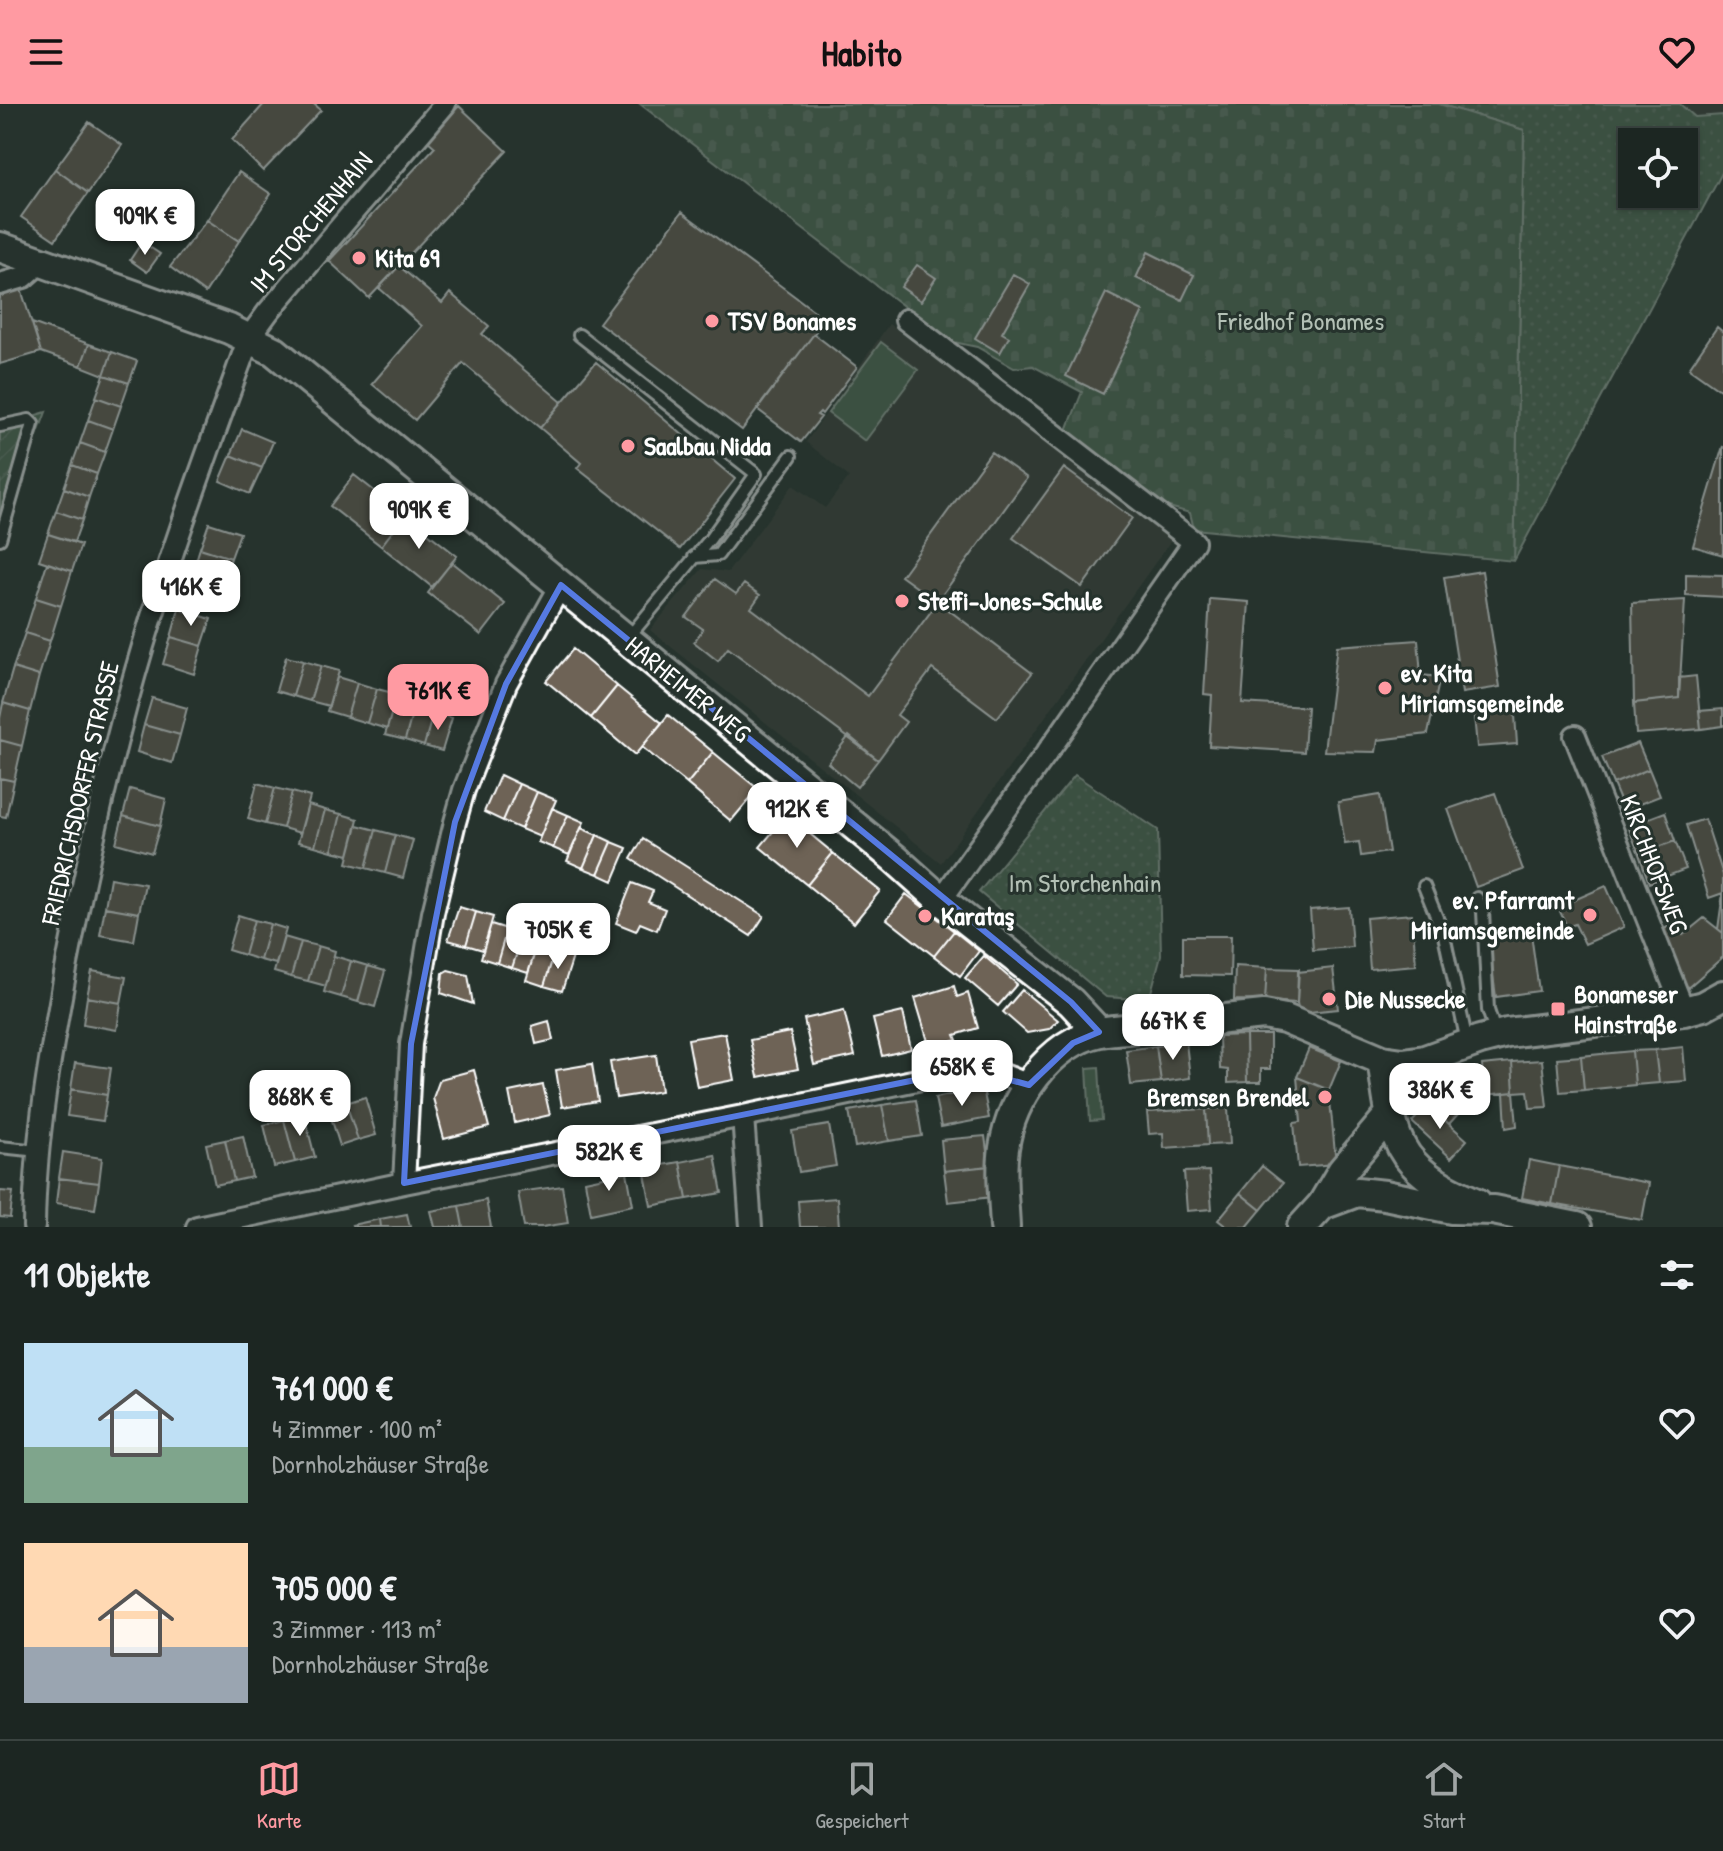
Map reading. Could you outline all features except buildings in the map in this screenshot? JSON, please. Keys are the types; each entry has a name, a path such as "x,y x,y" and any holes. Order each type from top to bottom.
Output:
{"street":[{"name":"IM STORCHENHAIN","path":"249,338 445,104"},
{"name":"HARHEIMER WEG","path":"0,247 187,313 274,351 894,858 941,900 1071,1002 1099,1032"},
{"path":"0,284 24,277 41,262"},
{"path":"906,320 1194,542 941,900"},
{"name":"FRIEDRICHSDORFER STRASSE","path":"34,1227 34,1189 60,1002 79,900 107,779 168,565 249,338"},
{"path":"404,1183 411,1044 433,913 458,812 506,684 561,585"},
{"name":"KIRCHHOFSWEG","path":"1575,736 1684,1011"},
{"path":"1005,1227 1004,1146 1019,1102 1049,1062 1073,1043 1099,1032 1264,1015 1285,1019 1382,1060 1403,1063 1425,1060 1496,1036 1684,1011 1703,1006 1723,995"},
{"path":"1382,1060 1395,1132 1411,1162 1446,1189 1493,1210"},
{"path":"197,1227 260,1221 404,1183 970,1069 986,1068 1029,1085"},
{"path":"1302,1227 1322,1205 1342,1171 1391,1113"},
{"path":"743,1116 751,1227"},
{"path":"1322,1205 1357,1192 1452,1209 1493,1210 1577,1227"}],"lane":[{"path":"579,335 756,474 627,639"},
{"path":"0,426 29,420 33,424 0,539"},
{"path":"694,557 718,555 791,456"},
{"path":"1424,886 1444,935 1468,1044"},
{"path":"1477,898 1483,911 1488,1010 1496,1036"},
{"path":"0,1147 39,1151"}],"highlighted area":[{"path":"561,585 1071,1002 1099,1032 1073,1043 1029,1085 970,1069 404,1183 411,1044 455,822 506,684"}],"shaded area":[{"path":"1680,104 1723,104 1723,115 1695,117"},
{"name":"Steffi-Jones-Schule","path":"889,324 1172,539 941,863 650,630 702,569 728,572 793,485 825,508 849,477 806,442"}],"green space":[{"name":"Friedhof Bonames","path":"640,104 1439,104 1524,130 1514,561 1194,529 1190,513 1162,505 1066,433 1082,392 1033,366 1014,368 977,347 949,341"},
{"path":"1439,104 1680,104 1695,117 1723,115 1723,171 1514,561 1524,130"},
{"path":"881,342 918,370 865,441 828,413"},
{"path":"46,412 0,535 0,426"},
{"name":"Im Storchenhain","path":"1075,775 1158,830 1161,955 1149,1000 1106,997 979,892"},
{"path":"1099,1067 1102,1120 1090,1121 1087,1068"}],"place":[{"name":"Kita 69","path":"359,258"},
{"name":"TSV Bonames","path":"712,321"},
{"name":"Saalbau Nidda","path":"628,446"},
{"name":"Steffi-Jones-Schule","path":"902,601"},
{"name":"ev. Kita Miriamsgemeinde","path":"1385,688"},
{"name":"ev. Pfarramt Miriamsgemeinde","path":"1590,915"},
{"name":"Karataş","path":"925,916"},
{"name":"Die Nussecke","path":"1329,999"},
{"name":"Bonameser Hainstraße","path":"1558,1009"},
{"name":"Bremsen Brendel","path":"1325,1097"}]}
